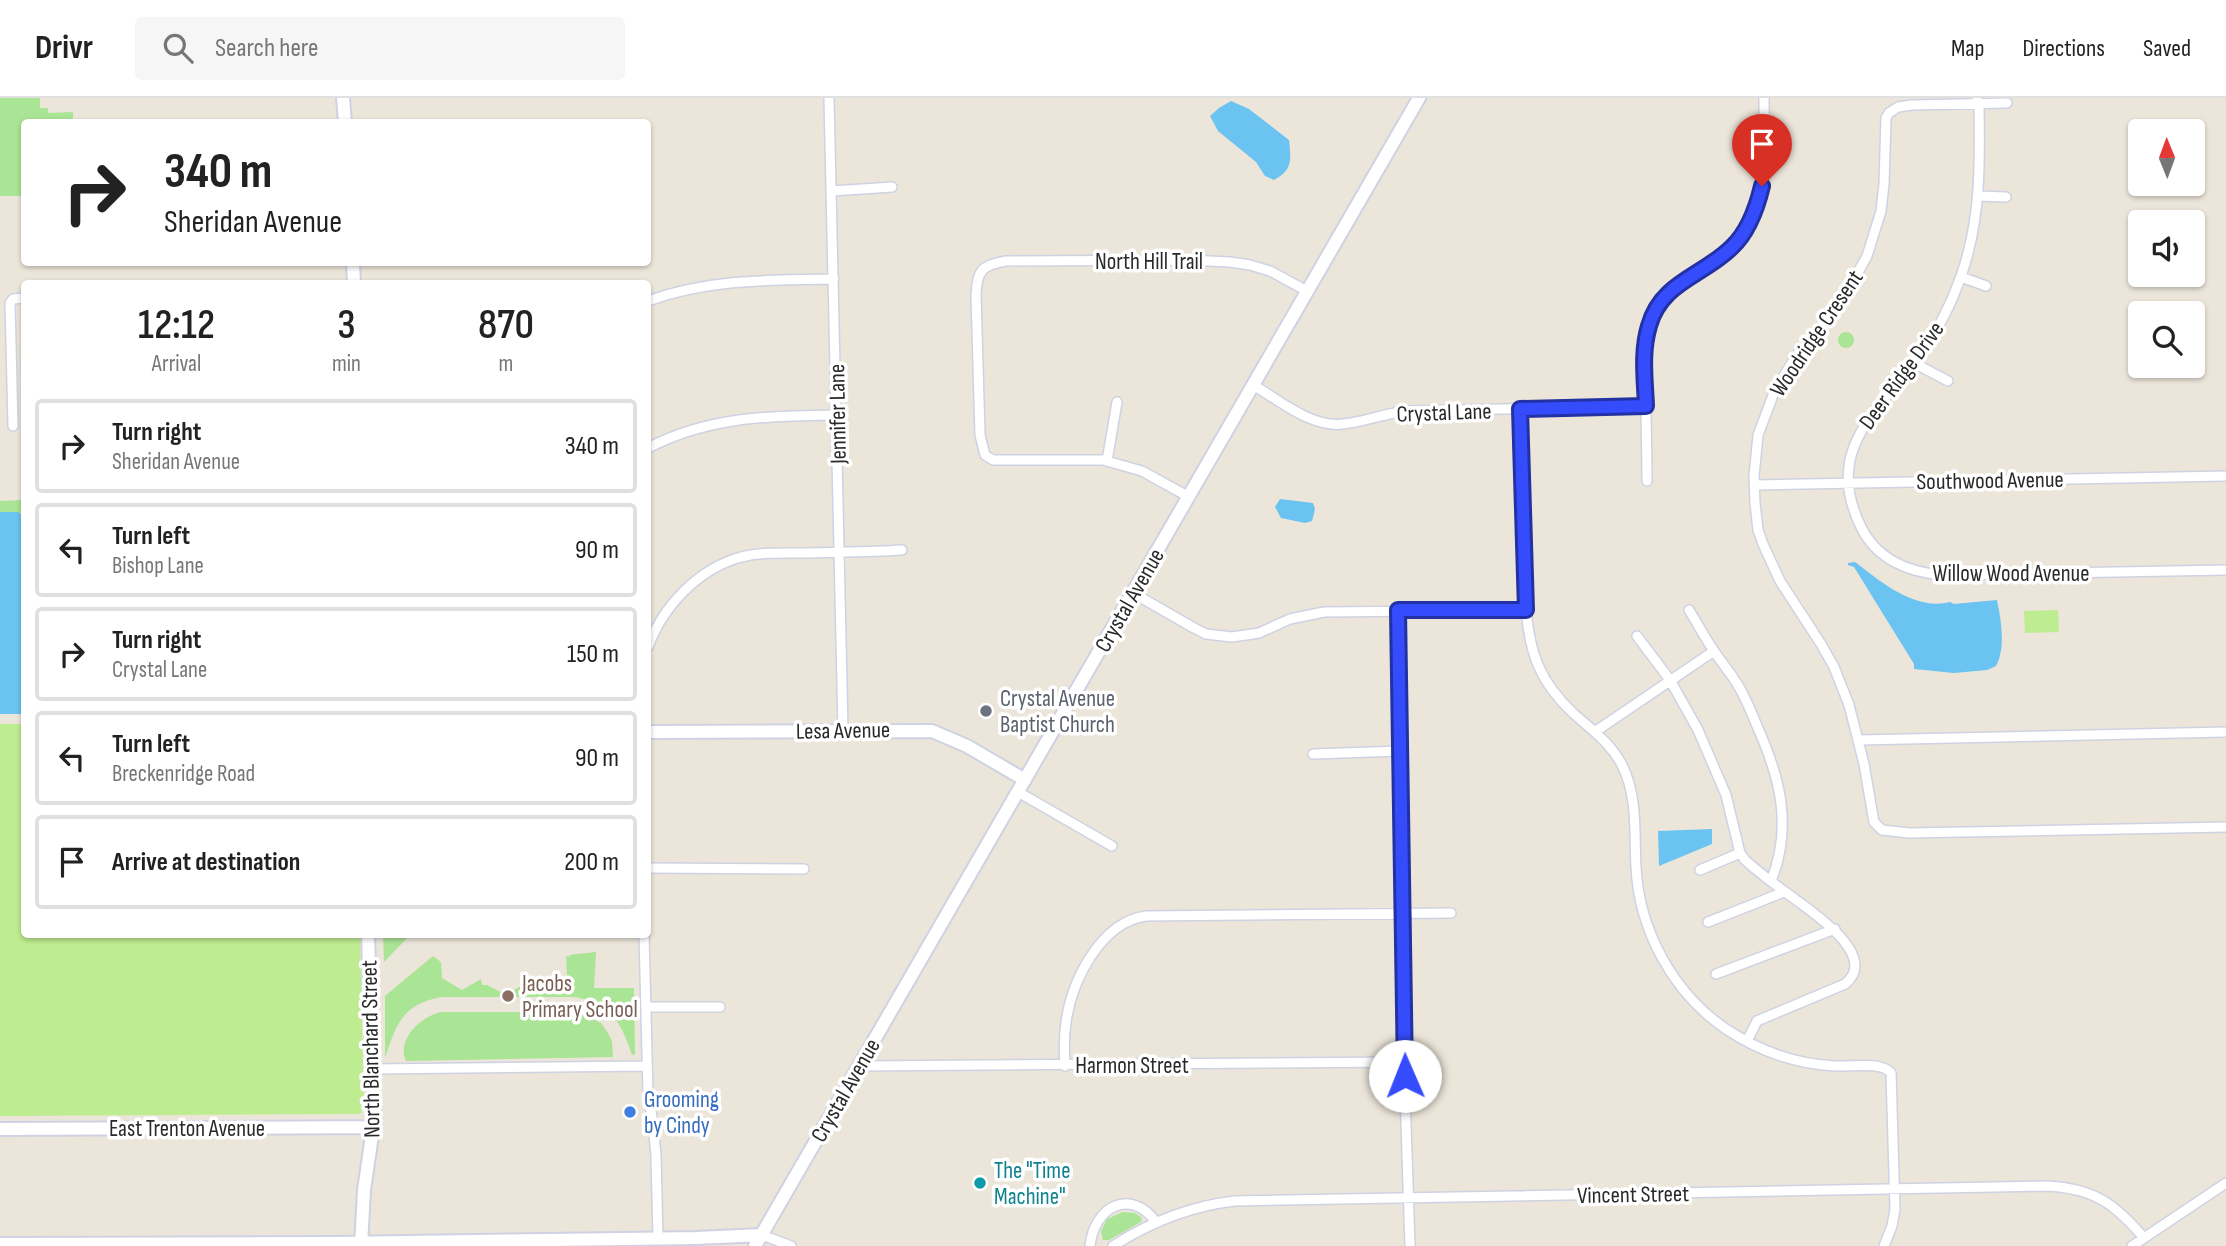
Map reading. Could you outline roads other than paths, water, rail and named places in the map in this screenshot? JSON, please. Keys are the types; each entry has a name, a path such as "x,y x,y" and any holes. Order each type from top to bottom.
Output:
{"street":[{"path":"343,98 345,119"},
{"name":"Jennifer Lane","path":"829,98 844,730"},
{"name":"Crystal Avenue","path":"759,1240 1419,98"},
{"path":"1647,481 1646,337 1661,300 1675,286 1732,248 1758,205 1764,165 1764,98"},
{"path":"1979,100 2007,103"},
{"name":"Woodridge Cresent","path":"1979,100 1898,107 1889,113 1885,125 1881,211 1871,247 1841,303 1797,355 1775,390 1764,415 1755,455 1754,485 1758,530 1780,581 1834,667 1859,740 1874,822 1882,830 1909,833 2226,827"},
{"name":"Deer Ridge Drive","path":"1848,482 1850,462 1860,430 1935,333 1961,277 1979,197 1979,100"},
{"path":"832,191 892,187"},
{"path":"1979,197 2006,197"},
{"name":"North Hill Trail","path":"1107,461 993,460 985,455 980,435 976,295 978,275 986,266 1006,261 1040,260 1230,262 1270,271 1307,291"},
{"path":"1961,277 1986,286"},
{"path":"651,300 720,284 761,280 834,279"},
{"path":"13,426 11,300 21,298"},
{"path":"1914,363 1948,381"},
{"name":"Crystal Lane","path":"1253,385 1306,416 1333,425 1407,411 1646,406"},
{"path":"1117,402 1107,461 1142,471 1189,497"},
{"path":"1520,409 1528,635 1542,676 1553,692 1596,731 1618,758 1630,786 1639,894 1657,950 1691,999 1719,1024 1746,1041 1769,1052 1808,1063 1837,1066 1881,1065 1891,1073 1895,1209 1884,1246"},
{"path":"651,446 683,431 736,419 837,415"},
{"name":"Southwood Avenue","path":"1754,485 2226,476"},
{"name":"Willow Wood Avenue","path":"1848,482 1854,512 1871,544 1898,564 1923,573 1944,575 2226,570"},
{"path":"651,641 668,608 697,580 720,565 753,555 902,550"},
{"path":"1133,593 1206,634 1233,638 1259,633 1303,615 1324,612 1526,610"},
{"path":"1398,610 1404,1062 1410,1246"},
{"path":"1689,610 1736,682 1778,778 1782,843 1771,881"},
{"path":"1637,636 1670,680 1694,723 1726,795 1740,853 1751,866 1835,929 1852,953 1852,979 1758,1021 1746,1041"},
{"path":"1596,731 1714,651"},
{"name":"Lesa Avenue","path":"651,732 908,729 938,732 1025,780"},
{"path":"1859,740 2226,732"},
{"path":"1313,754 1401,751"},
{"path":"1018,792 1112,846"},
{"path":"1700,870 1740,853"},
{"path":"651,868 804,869"},
{"path":"1708,922 1784,891"},
{"path":"1065,1066 1067,1014 1084,970 1097,947 1111,932 1132,919 1146,916 1451,914"},
{"path":"1716,974 1835,929"},
{"name":"North Blanchard Street","path":"361,1244 364,1190 373,1127 368,938"},
{"path":"645,938 647,1066 656,1156 658,1238"},
{"path":"646,1007 720,1007"},
{"name":"Harmon Street","path":"859,1066 1404,1062"},
{"path":"373,1069 647,1066"},
{"name":"East Trenton Avenue","path":"0,1129 373,1127"},
{"path":"2132,1246 2226,1183"},
{"name":"Vincent Street","path":"1113,1246 1156,1222 1198,1207 1235,1201 2049,1186 2076,1189 2101,1198 2113,1205 2144,1238"},
{"path":"1090,1246 1098,1219 1117,1205 1142,1207 1156,1222"},
{"path":"0,1244 361,1244 658,1238 759,1240 770,1236 791,1246"}],"water":[{"path":"1231,101 1249,109 1289,140 1288,168 1274,180 1265,176 1256,162 1218,131 1210,116"},
{"path":"1280,499 1313,503 1315,509 1312,521 1305,523 1281,518 1275,507"},
{"path":"0,512 18,512 21,514 21,714 0,714"},
{"path":"1855,562 1911,599 1937,604 1997,600 2002,642 1996,666 1987,670 1954,673 1914,669 1914,664 1854,567 1848,565"},
{"path":"1712,829 1712,844 1659,866 1658,831"}],"place":[{"name":"Crystal Avenue Baptist Church","path":"986,711"},
{"name":"Jacobs Primary School","path":"508,996"},
{"name":"Grooming by Cindy","path":"630,1112"},
{"name":"The \"Time Machine\"","path":"980,1183"}]}
